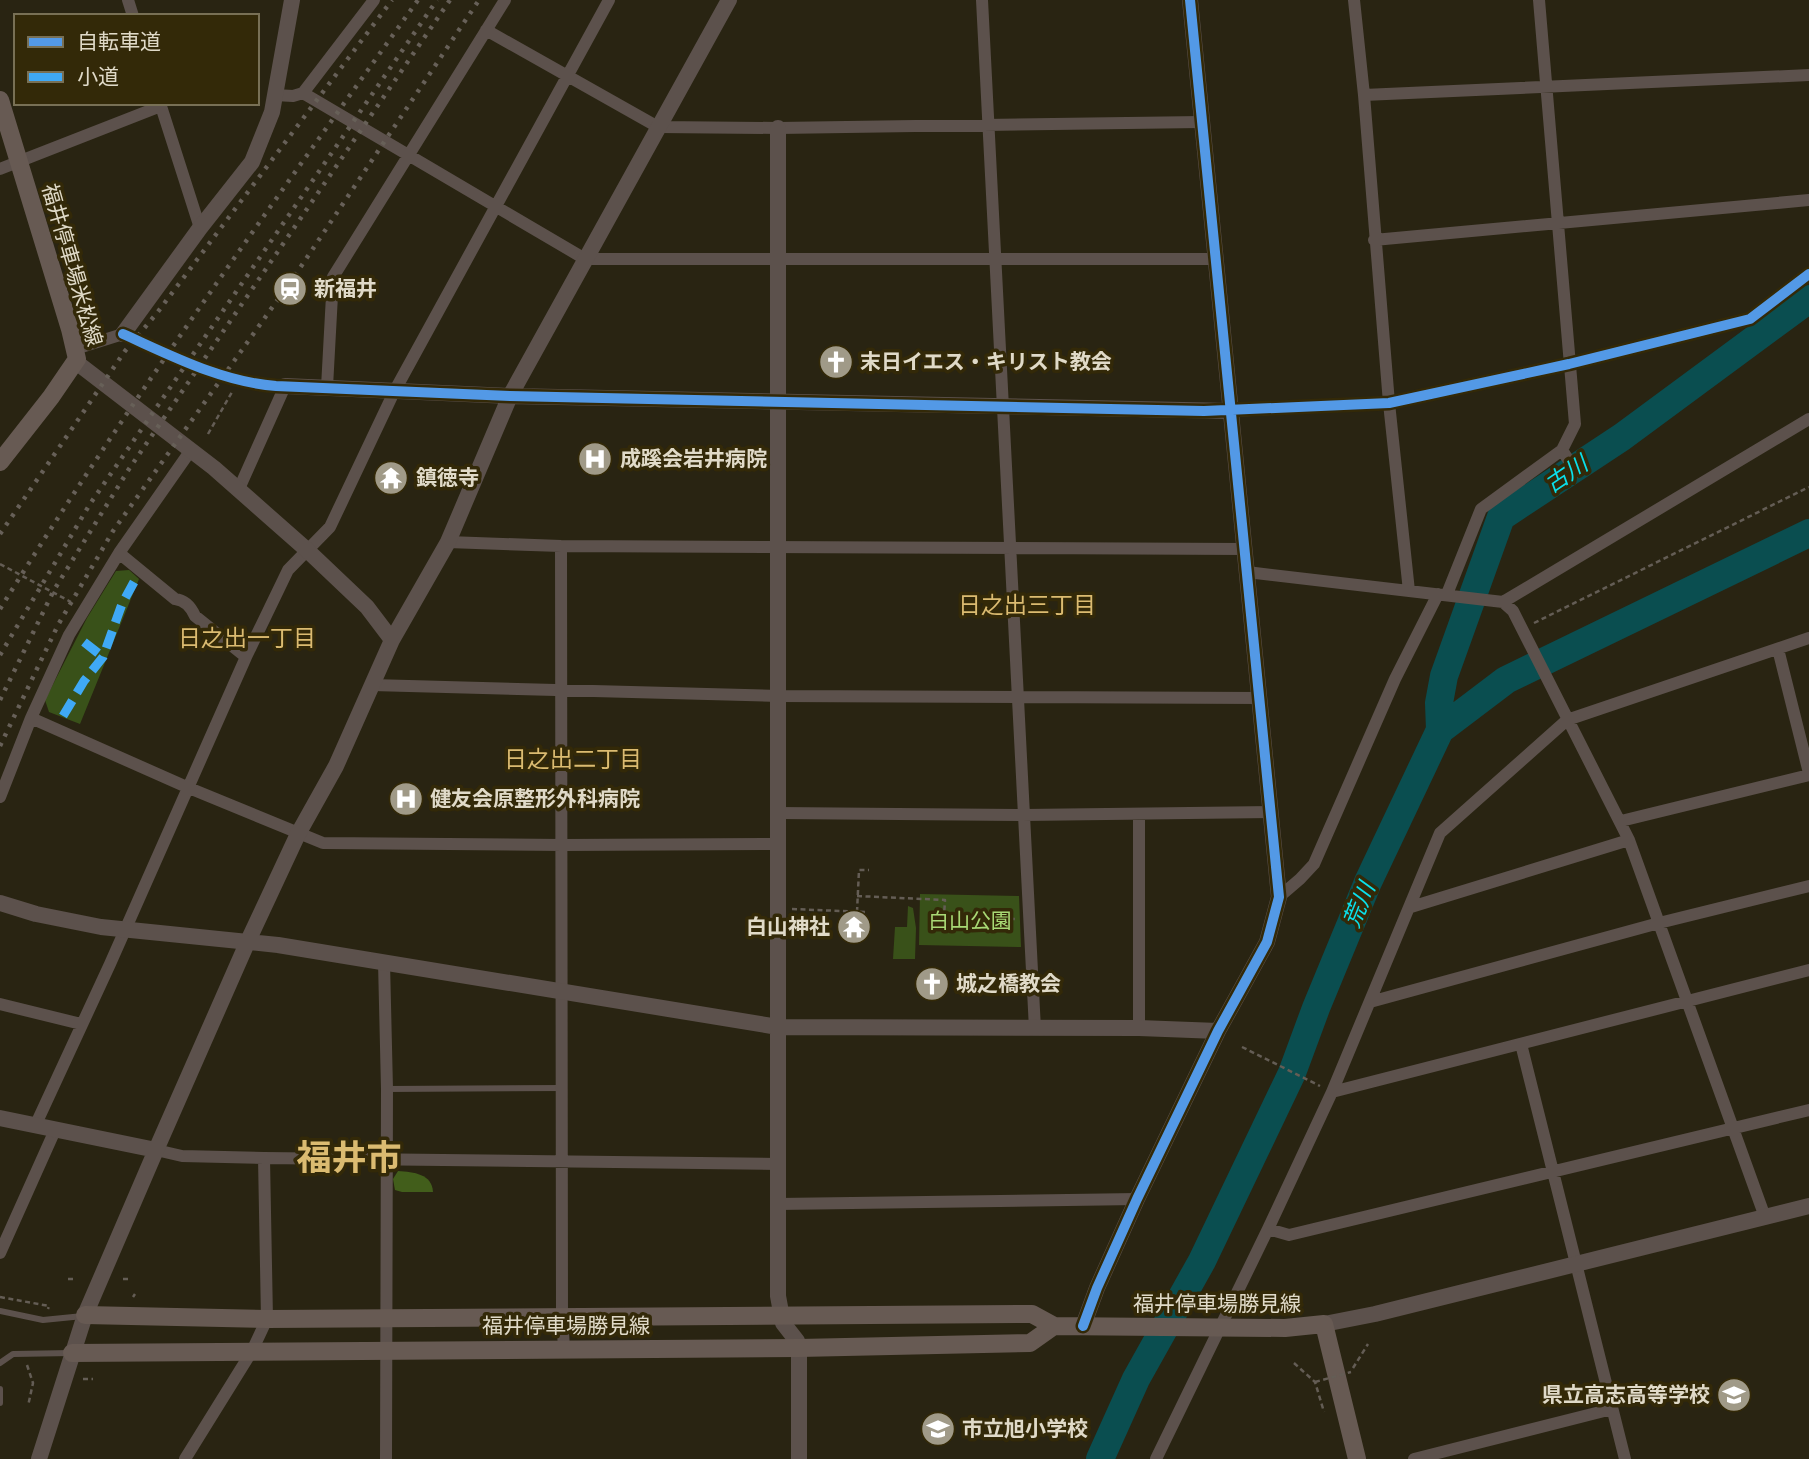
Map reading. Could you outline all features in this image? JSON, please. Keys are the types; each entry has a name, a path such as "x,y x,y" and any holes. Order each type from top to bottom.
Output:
{"main road":[{"name":"福井停車場米松線","path":"0,100 75,355 4,451"},
{"name":"福井停車場勝見線","path":"85,1315 267,1319 1032,1314 1054,1326 1285,1328 1324,1324 1357,1459"},
{"name":"福井停車場勝見線","path":"72,1353 799,1348 1031,1343 1054,1326"}],"street":[{"path":"292,0 275,95 263,139 252,162 123,334 75,355 307,550 373,613 392,640"},
{"path":"275,95 293,96 303,93 374,0"},
{"path":"327,387 333,277 505,0"},
{"path":"36,1124 246,657 288,570 330,527 394,392 609,0"},
{"path":"39,1459 85,1315 248,941 298,834 336,765 392,640 448,542 510,396 729,0"},
{"path":"982,0 1035,1029"},
{"path":"1083,1326 1097,1288 1218,1031 1267,942 1279,897 1190,0"},
{"path":"1354,0 1388,402 1409,591"},
{"path":"1279,897 1314,864 1395,679 1447,595 1482,509 1564,454 1575,424 1538,0"},
{"path":"486,30 658,127 778,128 1201,122"},
{"path":"1364,95 1809,75"},
{"path":"303,93 585,260 1214,259"},
{"path":"0,169 160,105 200,228"},
{"path":"778,128 778,1296 780,1316 799,1348 799,1459"},
{"path":"1374,240 1809,200"},
{"path":"123,334 195,366 239,380 285,386 510,396 1231,411 1388,402 1569,364 1750,319 1809,274"},
{"path":"239,491 285,386"},
{"path":"1503,602 1809,419"},
{"path":"0,797 56,662 85,609 119,553 191,450"},
{"path":"1564,454 1576,472"},
{"path":"448,542 561,546 1245,549"},
{"path":"561,546 564,1348"},
{"path":"119,553 175,599 180,599 192,608 195,616 246,657"},
{"path":"1247,572 1503,602 1513,611 1629,840 1765,1217"},
{"path":"1156,1459 1216,1327 1268,1229 1370,1002 1440,833 1567,720 1809,638"},
{"path":"1621,821 1809,774 1778,649"},
{"path":"372,685 779,696 1260,698"},
{"path":"31,718 188,788 323,843 778,844"},
{"path":"778,813 1024,815 1272,812"},
{"path":"1139,814 1139,1028"},
{"path":"1411,906 1629,840"},
{"path":"1370,1002 1659,923 1809,886"},
{"path":"0,903 62,920 124,930 248,941 778,1027 1139,1028 1218,1031"},
{"path":"384,962 387,1089 386,1459"},
{"path":"1329,1090 1809,970"},
{"path":"0,1004 81,1024"},
{"path":"1521,1044 1625,1459"},
{"path":"1268,1229 1289,1236 1809,1110"},
{"path":"0,1118 182,1156 778,1164"},
{"path":"0,1253 56,1128"},
{"path":"185,1459 252,1351 267,1319 264,1158"},
{"path":"778,1204 1138,1199"},
{"path":"1324,1324 1375,1314 1809,1206"},
{"path":"1414,1459 1612,1409"}],"lane":[{"path":"387,1089 563,1088"},
{"path":"0,1311 43,1320 85,1315"},
{"path":"0,1363 13,1354 72,1353"},
{"path":"0,1390 0,1403"}],"path":[{"path":"208,434 239,380"},
{"path":"1521,629 1809,487"},
{"path":"0,564 85,609"},
{"path":"857,912 859,870 869,870"},
{"path":"858,896 945,900 944,916 1030,920"},
{"path":"778,908 865,912"},
{"path":"1242,1047 1329,1090"},
{"path":"68,1279 76,1279"},
{"path":"123,1279 129,1279"},
{"path":"0,1297 49,1306"},
{"path":"1315,1382 1351,1372 1368,1344"},
{"path":"1294,1363 1315,1382 1324,1412"},
{"path":"27,1364 34,1377 28,1406"},
{"path":"83,1379 93,1379"}],"green space":[{"path":"129,570 139,579 80,724 49,712 45,700 87,618 116,571"},
{"name":"白山公園","path":"920,894 1019,896 1021,947 919,945"},
{"path":"908,906 913,908 916,928 915,959 893,959 895,927 907,927"},
{"path":"398,1171 416,1173 426,1178 433,1192 395,1190 393,1179"}],"waterway":[{"name":"古川","path":"1440,730 1439,703 1444,676 1501,517 1622,437 1809,299"},
{"name":"荒川","path":"1100,1459 1136,1379 1202,1261 1292,1073 1368,882 1440,730 1506,680 1809,533"}],"railway":[{"path":"0,534 125,351 157,313 392,0"},
{"path":"0,609 152,377 418,0"},
{"path":"0,655 90,504 437,0"},
{"path":"0,700 54,590 129,469 450,0"},
{"path":"0,746 58,625 113,531 296,274 479,0"}],"marked path":[{"path":"63,716 84,681 103,657 122,604 134,582"},
{"path":"84,642 103,657"}],"cycle path":[{"path":"1083,1326 1137,1199 1218,1031 1267,942 1279,897 1190,0"},
{"path":"123,334 217,374 276,386 510,396 1204,411 1389,403 1569,364 1750,319 1809,274"}],"place":[{"name":"新福井","path":"290,289"},
{"name":"末日イエス・キリスト教会","path":"836,362"},
{"name":"成蹊会岩井病院","path":"595,459"},
{"name":"鎮徳寺","path":"391,478"},
{"name":"健友会原整形外科病院","path":"406,799"},
{"name":"白山神社","path":"854,927"},
{"name":"城之橋教会","path":"932,984"},
{"name":"県立高志高等学校","path":"1734,1395"},
{"name":"市立旭小学校","path":"938,1429"}],"district":[{"name":"日之出三丁目","path":"1027,605"},
{"name":"日之出一丁目","path":"247,638"},
{"name":"日之出二丁目","path":"573,759"},
{"name":"福井市","path":"349,1158"}]}
